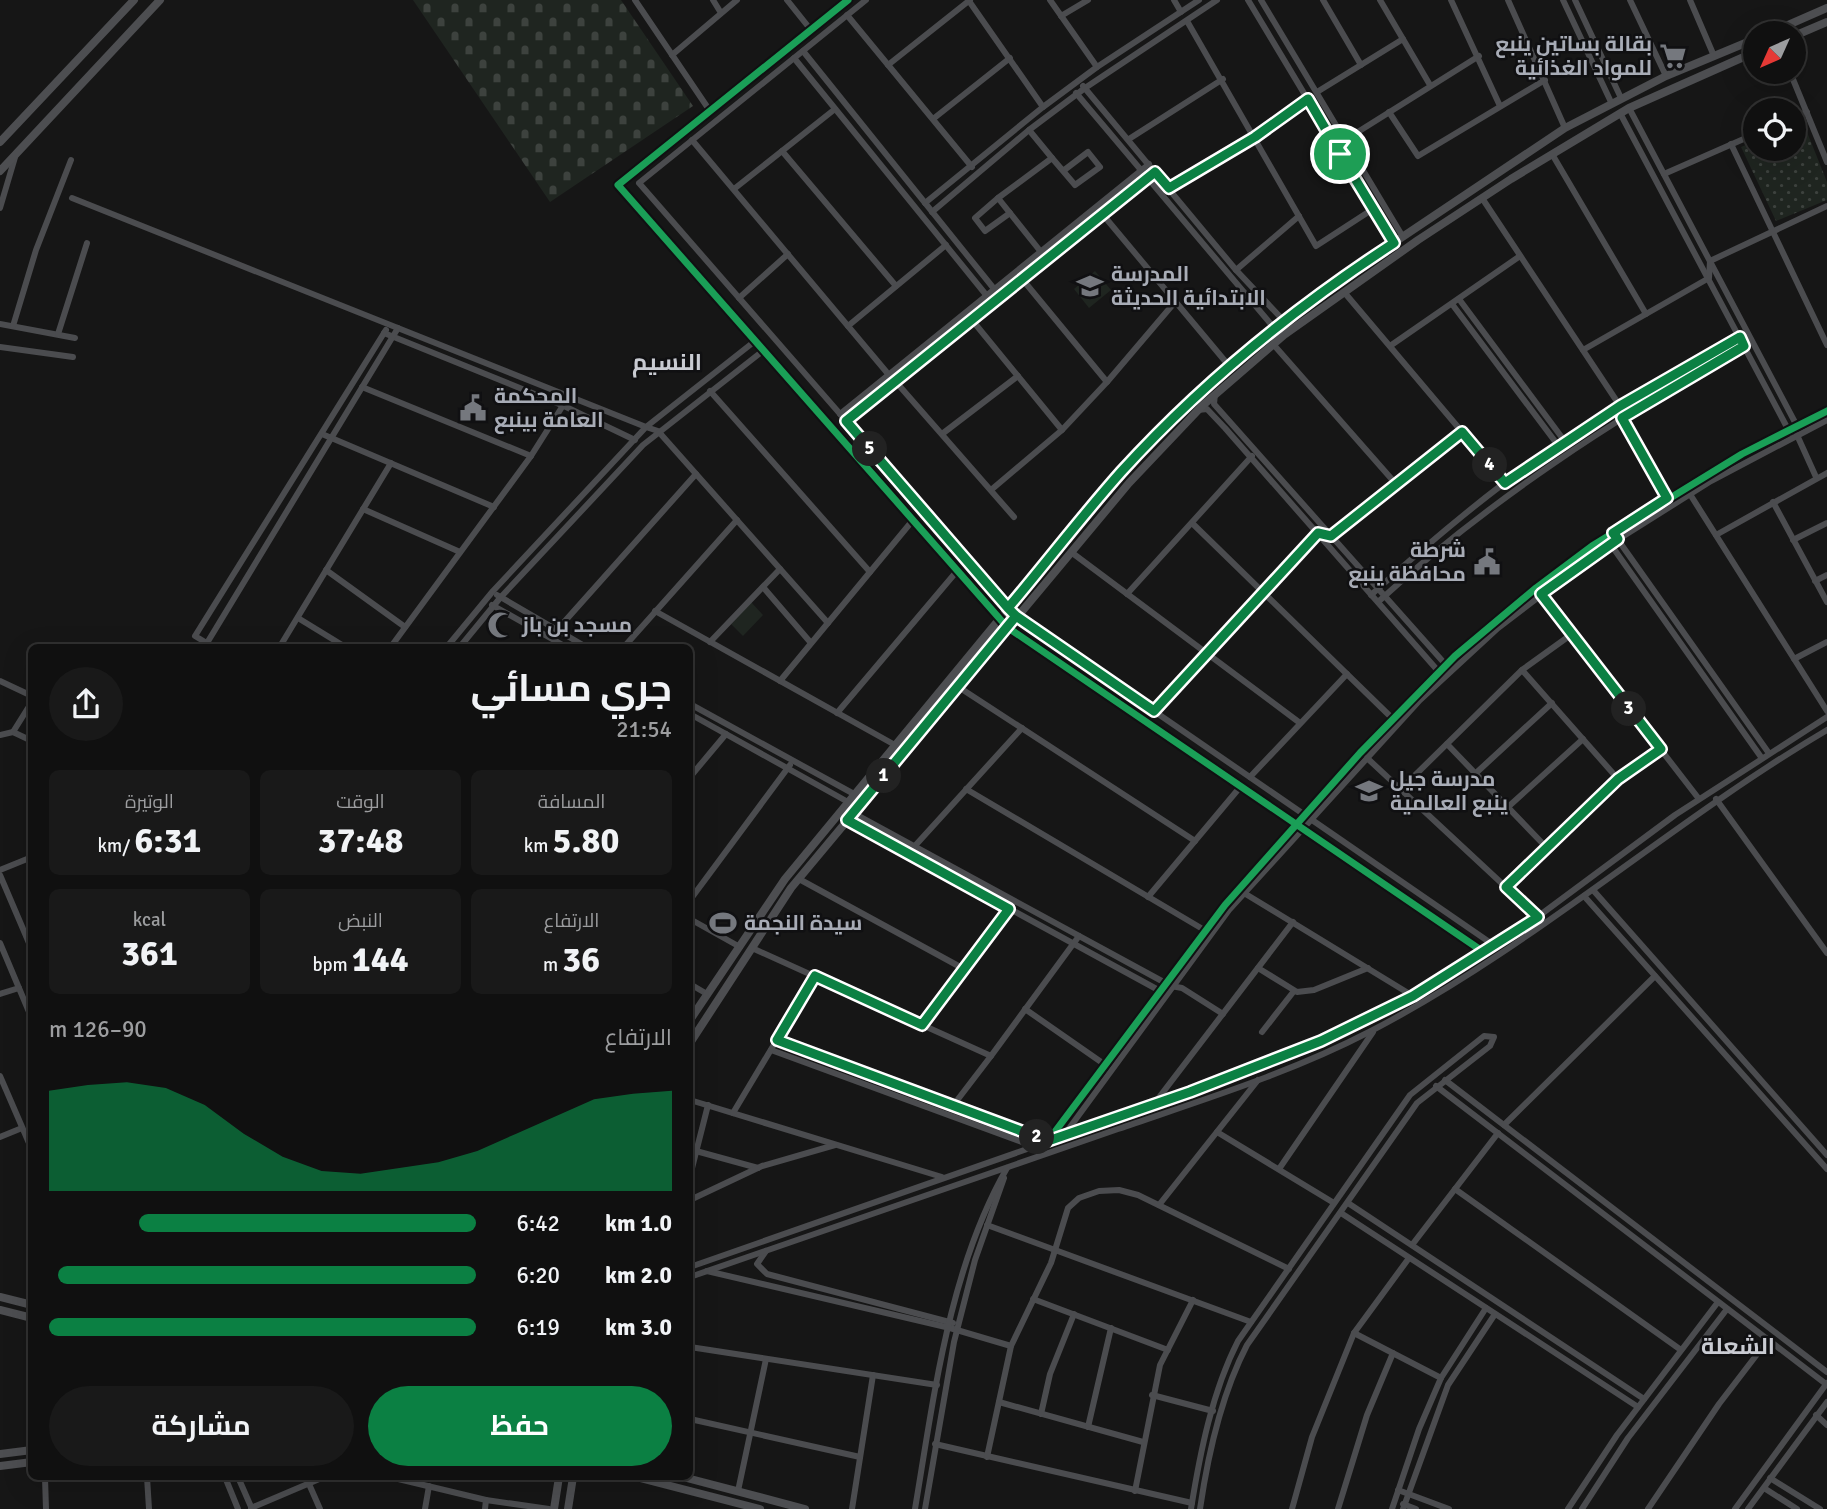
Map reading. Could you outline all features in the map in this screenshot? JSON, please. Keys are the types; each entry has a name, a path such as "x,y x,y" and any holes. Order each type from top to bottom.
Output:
{"main road":[{"path":"0,142 134,0"},
{"path":"0,171 159,0"},
{"path":"1797,21 1826,8"},
{"path":"1806,31 1827,22"},
{"path":"693,1015 785,879 999,618 1120,473 1230,366 1284,321 1565,128 1621,97 1743,44"},
{"path":"693,1038 799,879 957,686 1129,483 1215,394 1273,344 1482,198 1629,108 1743,57"},
{"path":"0,1297 28,1304"},
{"path":"0,1310 28,1317"},
{"path":"0,1454 28,1450"},
{"path":"0,1466 28,1462"},
{"path":"554,1509 559,1480"},
{"path":"568,1509 574,1480"},
{"path":"648,1480 760,1509"},
{"path":"693,1480 805,1509"}],"street":[{"path":"635,0 710,111"},
{"path":"713,0 721,13"},
{"path":"672,55 737,0"},
{"path":"787,0 811,30"},
{"path":"848,0 618,185 1007,627 1485,953"},
{"path":"639,183 866,0"},
{"path":"888,65 970,0 1043,107"},
{"path":"1049,0 1097,67"},
{"path":"1061,16 1088,0"},
{"path":"1174,0 1181,12"},
{"path":"925,203 1071,86 1199,0"},
{"path":"932,212 1029,130 1084,88 1217,0"},
{"path":"1248,0 1394,243"},
{"path":"1261,0 1403,237"},
{"path":"1323,0 1361,65"},
{"path":"1380,0 1430,85"},
{"path":"1451,0 1500,106"},
{"path":"1508,0 1565,128"},
{"path":"1563,0 1611,102"},
{"path":"1575,0 1621,97"},
{"path":"1630,0 1666,76"},
{"path":"1692,1 1714,56"},
{"path":"847,15 972,167"},
{"path":"1187,21 1223,79 1316,246 1373,209"},
{"path":"1317,92 1403,39"},
{"path":"803,51 995,290"},
{"path":"1345,139 1479,56"},
{"path":"794,58 987,296"},
{"path":"933,119 1010,58"},
{"path":"1129,139 1223,79"},
{"path":"1389,111 1418,156 1545,80"},
{"path":"1079,81 1236,270 1284,321"},
{"path":"1795,84 1827,162"},
{"path":"1071,86 1275,329"},
{"path":"1169,188 1255,137 1308,99"},
{"path":"1629,108 1710,261 1816,477"},
{"path":"734,190 835,109"},
{"path":"1620,113 1744,346 1795,432"},
{"path":"1029,130 1074,185 1100,167 1088,152 1063,171"},
{"path":"1664,174 1743,139"},
{"path":"692,140 889,375"},
{"path":"1731,144 1824,333 1827,345"},
{"path":"782,151 896,286"},
{"path":"0,208 17,152"},
{"path":"1552,154 1646,314"},
{"path":"1010,213 985,231 975,218 1052,158"},
{"path":"12,326 36,250 71,160"},
{"path":"840,414 1149,164"},
{"path":"846,421 1104,216 1155,172"},
{"path":"631,174 1016,616 1494,946"},
{"path":"72,198 658,431 828,623"},
{"path":"999,198 1041,252"},
{"path":"1482,198 1620,406"},
{"path":"1710,261 1827,205"},
{"path":"1104,216 1230,366"},
{"path":"1236,270 1299,216"},
{"path":"58,334 87,243"},
{"path":"848,326 946,244"},
{"path":"739,298 788,254"},
{"path":"1390,346 1520,256"},
{"path":"1709,278 1710,261"},
{"path":"1583,350 1709,278"},
{"path":"1023,280 1107,383"},
{"path":"1345,292 1512,491"},
{"path":"1459,299 1562,445"},
{"path":"991,490 1062,430 1107,383 1175,302"},
{"path":"1452,304 1568,453"},
{"path":"972,320 1062,430"},
{"path":"0,324 75,338"},
{"path":"388,324 195,636 207,643 398,328"},
{"path":"384,333 564,406 643,444"},
{"path":"1371,595 1429,542 1505,483 1620,406 1740,337"},
{"path":"449,644 493,591 646,427 755,341"},
{"path":"1273,344 1396,484"},
{"path":"1378,602 1433,550 1512,491 1622,418 1744,346"},
{"path":"0,347 73,357"},
{"path":"462,644 500,597 643,444 764,350"},
{"path":"942,434 1018,376"},
{"path":"896,382 1014,517"},
{"path":"353,383 531,456"},
{"path":"710,391 870,572"},
{"path":"1215,394 1214,404 1253,454 1439,672"},
{"path":"393,644 531,456 569,396"},
{"path":"1198,410 1207,409 1253,454 1331,536 1446,665"},
{"path":"1307,817 1367,758 1420,700 1497,628 1688,490 1795,432 1827,411"},
{"path":"1622,418 1667,498"},
{"path":"1795,432 1827,420"},
{"path":"1331,536 1462,432"},
{"path":"322,434 494,507"},
{"path":"1127,594 1253,454"},
{"path":"282,644 391,463"},
{"path":"1716,535 1827,472"},
{"path":"557,630 696,474"},
{"path":"1048,1141 1207,932 1393,719 1439,672 1535,588 1606,537 1667,498 1688,490"},
{"path":"1688,490 1827,711"},
{"path":"1773,502 1827,602"},
{"path":"363,509 460,552"},
{"path":"626,644 737,520"},
{"path":"780,681 913,520"},
{"path":"1192,523 1393,719"},
{"path":"1793,541 1827,523"},
{"path":"1318,533 1331,536"},
{"path":"1154,711 1318,533"},
{"path":"1613,533 1768,752"},
{"path":"1606,537 1761,757"},
{"path":"1070,552 1300,723"},
{"path":"710,642 780,569"},
{"path":"326,570 405,627"},
{"path":"837,713 957,570"},
{"path":"1815,580 1827,575"},
{"path":"763,587 811,643"},
{"path":"1535,588 1699,799"},
{"path":"493,591 581,644"},
{"path":"485,600 561,644"},
{"path":"655,611 895,745"},
{"path":"298,618 340,644"},
{"path":"1401,789 1522,670 1572,634"},
{"path":"1794,659 1827,642"},
{"path":"1522,670 1618,779"},
{"path":"1250,777 1347,674"},
{"path":"0,681 28,694"},
{"path":"957,686 1195,841"},
{"path":"1476,774 1552,703"},
{"path":"693,706 854,794"},
{"path":"13,732 28,708"},
{"path":"693,716 848,802"},
{"path":"693,1266 1154,1105 1321,1041 1413,996 1485,953 1699,799 1768,752 1827,717"},
{"path":"908,853 1022,728"},
{"path":"693,1277 1259,1078 1375,1029 1515,945 1716,799 1827,730"},
{"path":"0,735 13,732 28,739"},
{"path":"693,773 726,734"},
{"path":"1508,807 1583,738"},
{"path":"1447,744 1547,848"},
{"path":"1506,887 1618,779 1661,749"},
{"path":"1367,758 1538,917"},
{"path":"693,896 793,761"},
{"path":"1148,897 1241,786"},
{"path":"966,789 1207,932"},
{"path":"1716,799 1827,953"},
{"path":"850,817 914,846 1168,984 1182,988 1223,1014"},
{"path":"850,817 908,853 1162,992"},
{"path":"1207,932 1244,893 1299,826"},
{"path":"28,858 0,873 28,940"},
{"path":"799,879 964,969"},
{"path":"1592,890 1827,1155"},
{"path":"1244,893 1413,996"},
{"path":"1584,896 1827,1169"},
{"path":"922,1025 1009,909"},
{"path":"693,921 740,947"},
{"path":"1154,1105 1293,922"},
{"path":"946,1114 1079,936"},
{"path":"0,943 28,1009"},
{"path":"752,948 991,1056"},
{"path":"1258,968 1294,990 1314,990 1368,968"},
{"path":"733,1113 815,976"},
{"path":"1504,1125 1655,976"},
{"path":"693,986 707,994"},
{"path":"0,994 19,988"},
{"path":"1262,1032 1294,990"},
{"path":"1064,1136 1162,992"},
{"path":"1026,1009 1104,1064"},
{"path":"1279,1169 1375,1029"},
{"path":"934,1444 1191,1506 1201,1450 1228,1361 1251,1322 1410,1095 1484,1036 1493,1037 1490,1046 1436,1086 1398,1127 1238,1363 1210,1452 1200,1509"},
{"path":"777,1040 1048,1141"},
{"path":"771,1050 1034,1146"},
{"path":"0,1076 28,1141"},
{"path":"1159,1205 1259,1078"},
{"path":"1445,1080 1827,1372"},
{"path":"1436,1086 1826,1384 1735,1509"},
{"path":"693,1101 943,1177"},
{"path":"693,1164 708,1105"},
{"path":"0,1137 22,1128"},
{"path":"1217,1132 1334,1203"},
{"path":"1412,1245 1498,1133"},
{"path":"693,1199 758,1168 835,1144"},
{"path":"696,1151 758,1168"},
{"path":"915,1509 937,1385 1007,1168"},
{"path":"925,1509 953,1329 951,1320 966,1257 976,1228 1007,1168"},
{"path":"1455,1189 1681,1350"},
{"path":"988,1457 1011,1346 1054,1250 1068,1208 1080,1198 1100,1191 1119,1190 1159,1205 1289,1269"},
{"path":"1348,1203 1644,1399"},
{"path":"1341,1213 1638,1408"},
{"path":"987,1225 1251,1322"},
{"path":"768,1249 757,1264 767,1275 951,1320"},
{"path":"1292,1509 1312,1437 1354,1332 1409,1258"},
{"path":"707,1271 953,1329 1011,1346"},
{"path":"1033,1299 1168,1350"},
{"path":"1135,1491 1153,1395 1168,1350 1193,1300"},
{"path":"1568,1509 1644,1399 1718,1302"},
{"path":"1392,1509 1441,1378 1486,1308"},
{"path":"1582,1509 1628,1438 1727,1309"},
{"path":"1041,1414 1050,1374 1074,1314"},
{"path":"1404,1507 1448,1385 1494,1314"},
{"path":"1088,1427 1111,1328"},
{"path":"1354,1332 1441,1378"},
{"path":"1648,1509 1719,1404 1768,1340"},
{"path":"693,1347 937,1385"},
{"path":"1338,1509 1367,1415 1393,1353"},
{"path":"738,1491 766,1359"},
{"path":"852,1509 873,1375"},
{"path":"1153,1395 1213,1411"},
{"path":"999,1402 1143,1443"},
{"path":"1748,1509 1827,1402"},
{"path":"1816,1415 1827,1425"},
{"path":"693,1420 860,1458"},
{"path":"1770,1478 1819,1509"},
{"path":"45,1480 46,1509"},
{"path":"147,1480 149,1509"},
{"path":"226,1480 238,1509"},
{"path":"239,1480 252,1509 316,1480"},
{"path":"403,1480 486,1500 549,1509"},
{"path":"309,1483 320,1509"},
{"path":"425,1509 429,1486"},
{"path":"1763,1488 1797,1509"},
{"path":"1398,1490 1449,1509"},
{"path":"485,1509 486,1500"},
{"path":"1395,1501 1404,1507 1416,1509"}],"green space":[{"path":"413,0 621,0 693,106 550,202"},
{"path":"1806,130 1827,182 1827,200 1776,221 1748,161 1806,161"},
{"path":"1095,271 1111,290 1089,308 1074,289"},
{"path":"751,602 763,615 743,636 731,624"}],"cycle path":[{"path":"848,0 618,185 1007,627 1485,953"},
{"path":"777,1040 1048,1141 1225,905 1360,753 1455,656 1536,588 1592,546 1742,454 1827,411"}],"place":[{"name":"بقالة بساتين ينبع للمواد الغذائية","path":"1673,56"},
{"name":"المدرسة الابتدائية الحديثة","path":"1090,286"},
{"name":"المحكمة العامة بينبع","path":"473,408"},
{"name":"شرطة محافظة ينبع","path":"1487,562"},
{"name":"مسجد بن باز","path":"501,625"},
{"name":"مدرسة جيل ينبع العالمية","path":"1369,791"},
{"name":"سيدة النجمة","path":"723,923"}],"district":[{"name":"النسيم","path":"667,362"},
{"name":"الشعلة","path":"1738,1346"}],"route":[{"path":"1340,154 1308,99 1255,137 1169,188 1155,172 1104,216 846,421 1008,608 1016,616 1154,711 1318,533 1331,536 1462,432 1505,483 1620,406 1740,337 1744,346 1622,418 1667,498 1613,533 1618,539 1541,594 1661,749 1618,779 1506,887 1538,917 1471,962 1413,996 1321,1041 1190,1092 1048,1141 777,1040 815,976 922,1025 1009,909 847,820 1016,616 1008,608 1120,473 1195,397 1278,326 1394,243 1340,154"}]}
